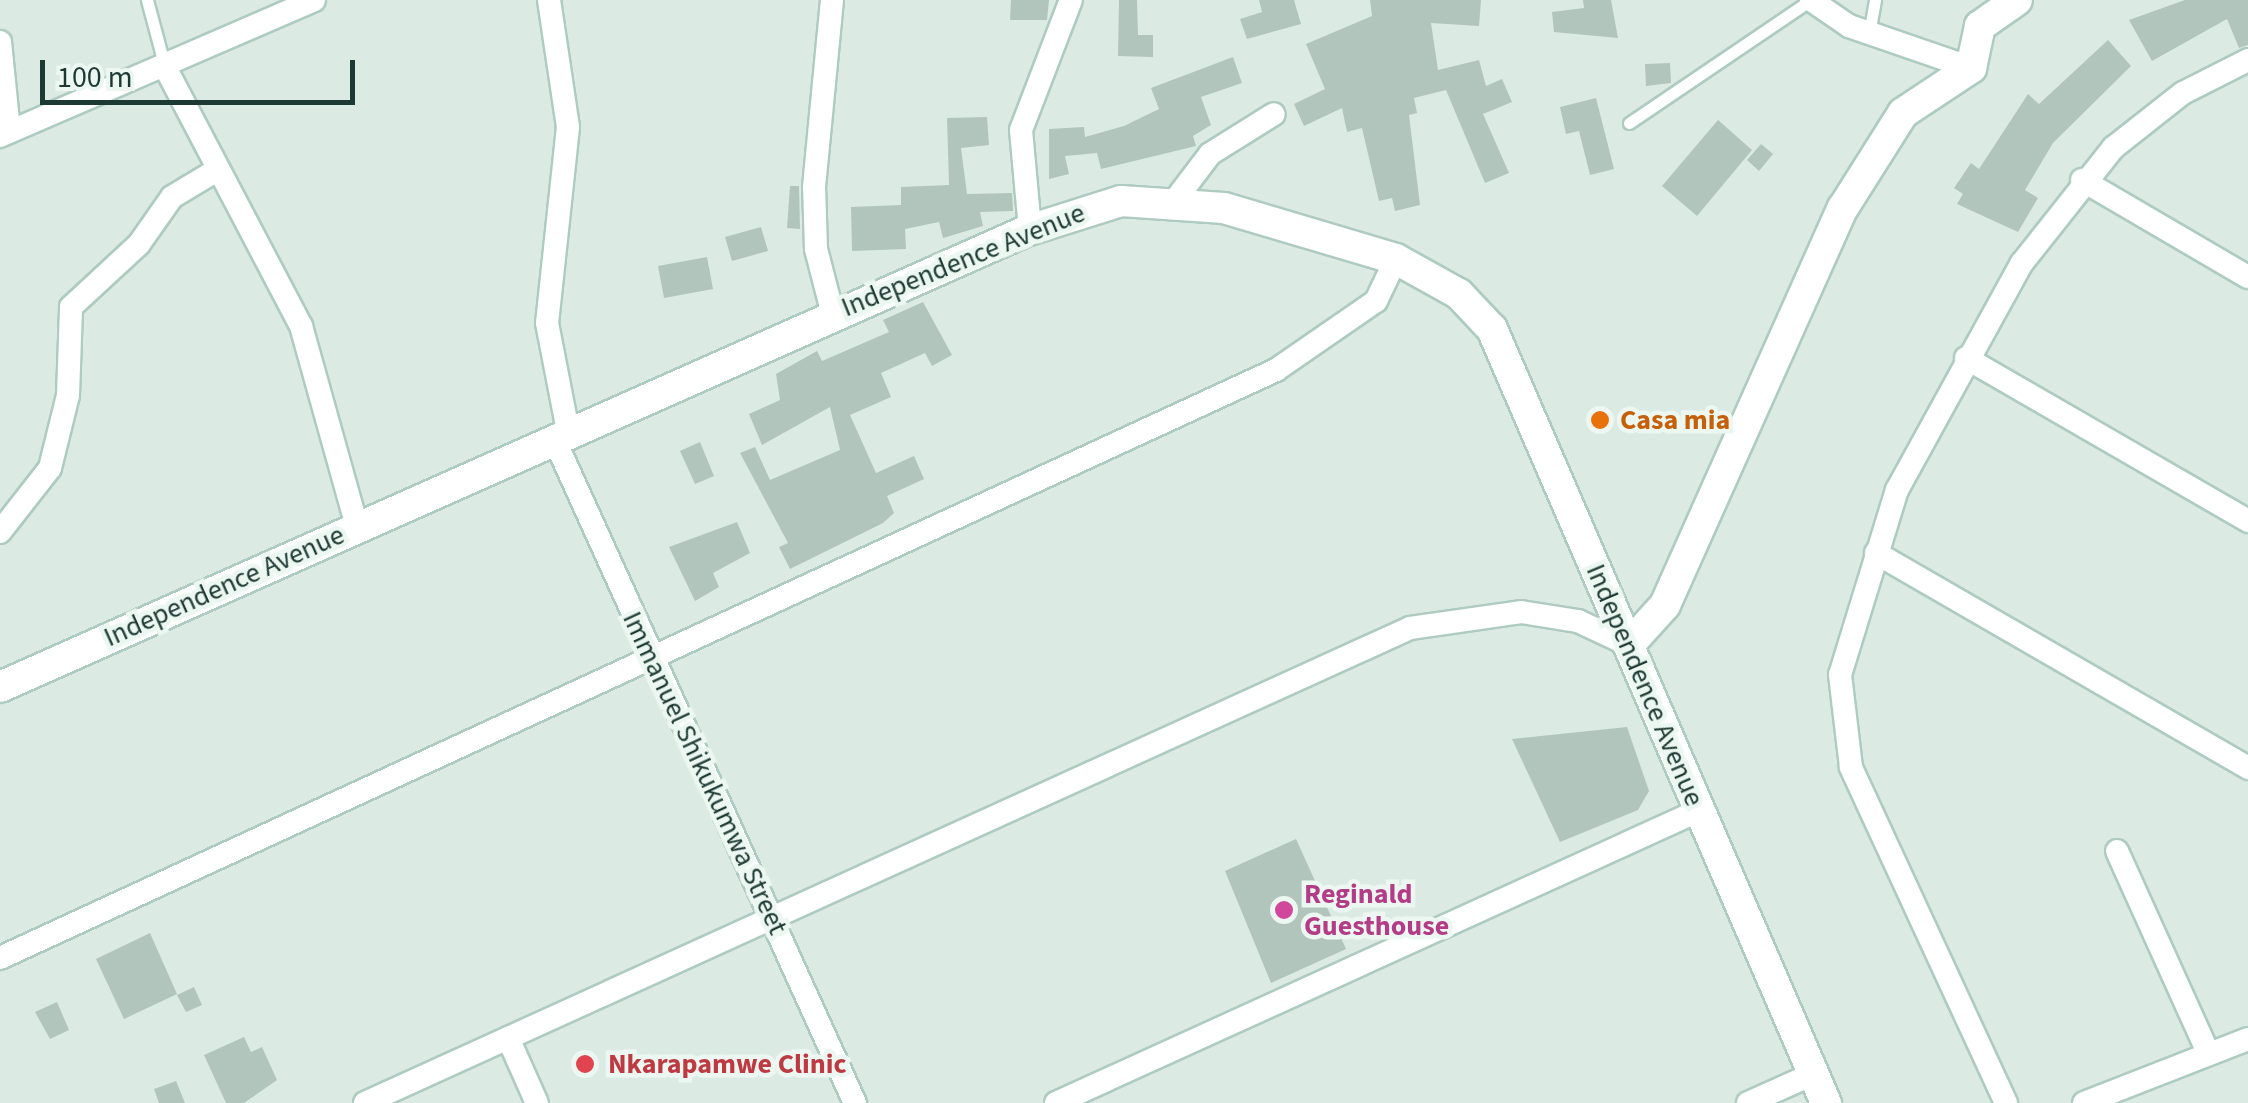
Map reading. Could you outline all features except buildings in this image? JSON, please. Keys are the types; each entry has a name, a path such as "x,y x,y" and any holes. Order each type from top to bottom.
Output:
{"street":[{"path":"0,42 4,134 314,0"},
{"name":"Immanuel Shikukumwa Street","path":"549,0 568,127 547,323 562,436 646,653 774,920 856,1103"},
{"path":"832,0 814,187 816,249 832,312"},
{"path":"1030,229 1021,130 1071,0"},
{"path":"1811,0 1869,34 1970,68"},
{"path":"365,1103 1410,628 1520,612 1578,621 1629,645 1665,606 1843,208 1903,113 1970,68 1980,26 2016,0"},
{"path":"2006,1103 1842,738 1840,676 1897,490 1966,358 2082,180 2149,117 2248,60"},
{"path":"165,67 301,326 357,527"},
{"path":"1176,199 1210,154 1274,114"},
{"path":"0,532 50,468 68,395 70,307 139,244 172,197 217,170"},
{"path":"2082,180 2248,277"},
{"name":"Independence Avenue","path":"0,687 832,312 1030,229 1121,201 1176,199 1396,259 1459,294 1492,329 1826,1103"},
{"path":"0,958 646,653 1276,370 1376,302 1396,259"},
{"path":"1966,358 2248,521"},
{"path":"1876,553 2248,768"},
{"path":"1056,1103 1698,811"},
{"path":"2117,851 2208,1053"},
{"path":"508,1038 537,1103"},
{"path":"2084,1103 2248,1039"},
{"path":"1748,1103 1814,1074"}],"lane":[{"path":"147,0 165,67"},
{"path":"1629,122 1811,0"},
{"path":"1869,34 1875,0"}],"place":[{"name":"Casa mia","path":"1600,420"},
{"name":"Reginald Guesthouse","path":"1284,910"},
{"name":"Nkarapamwe Clinic","path":"585,1064"}]}
